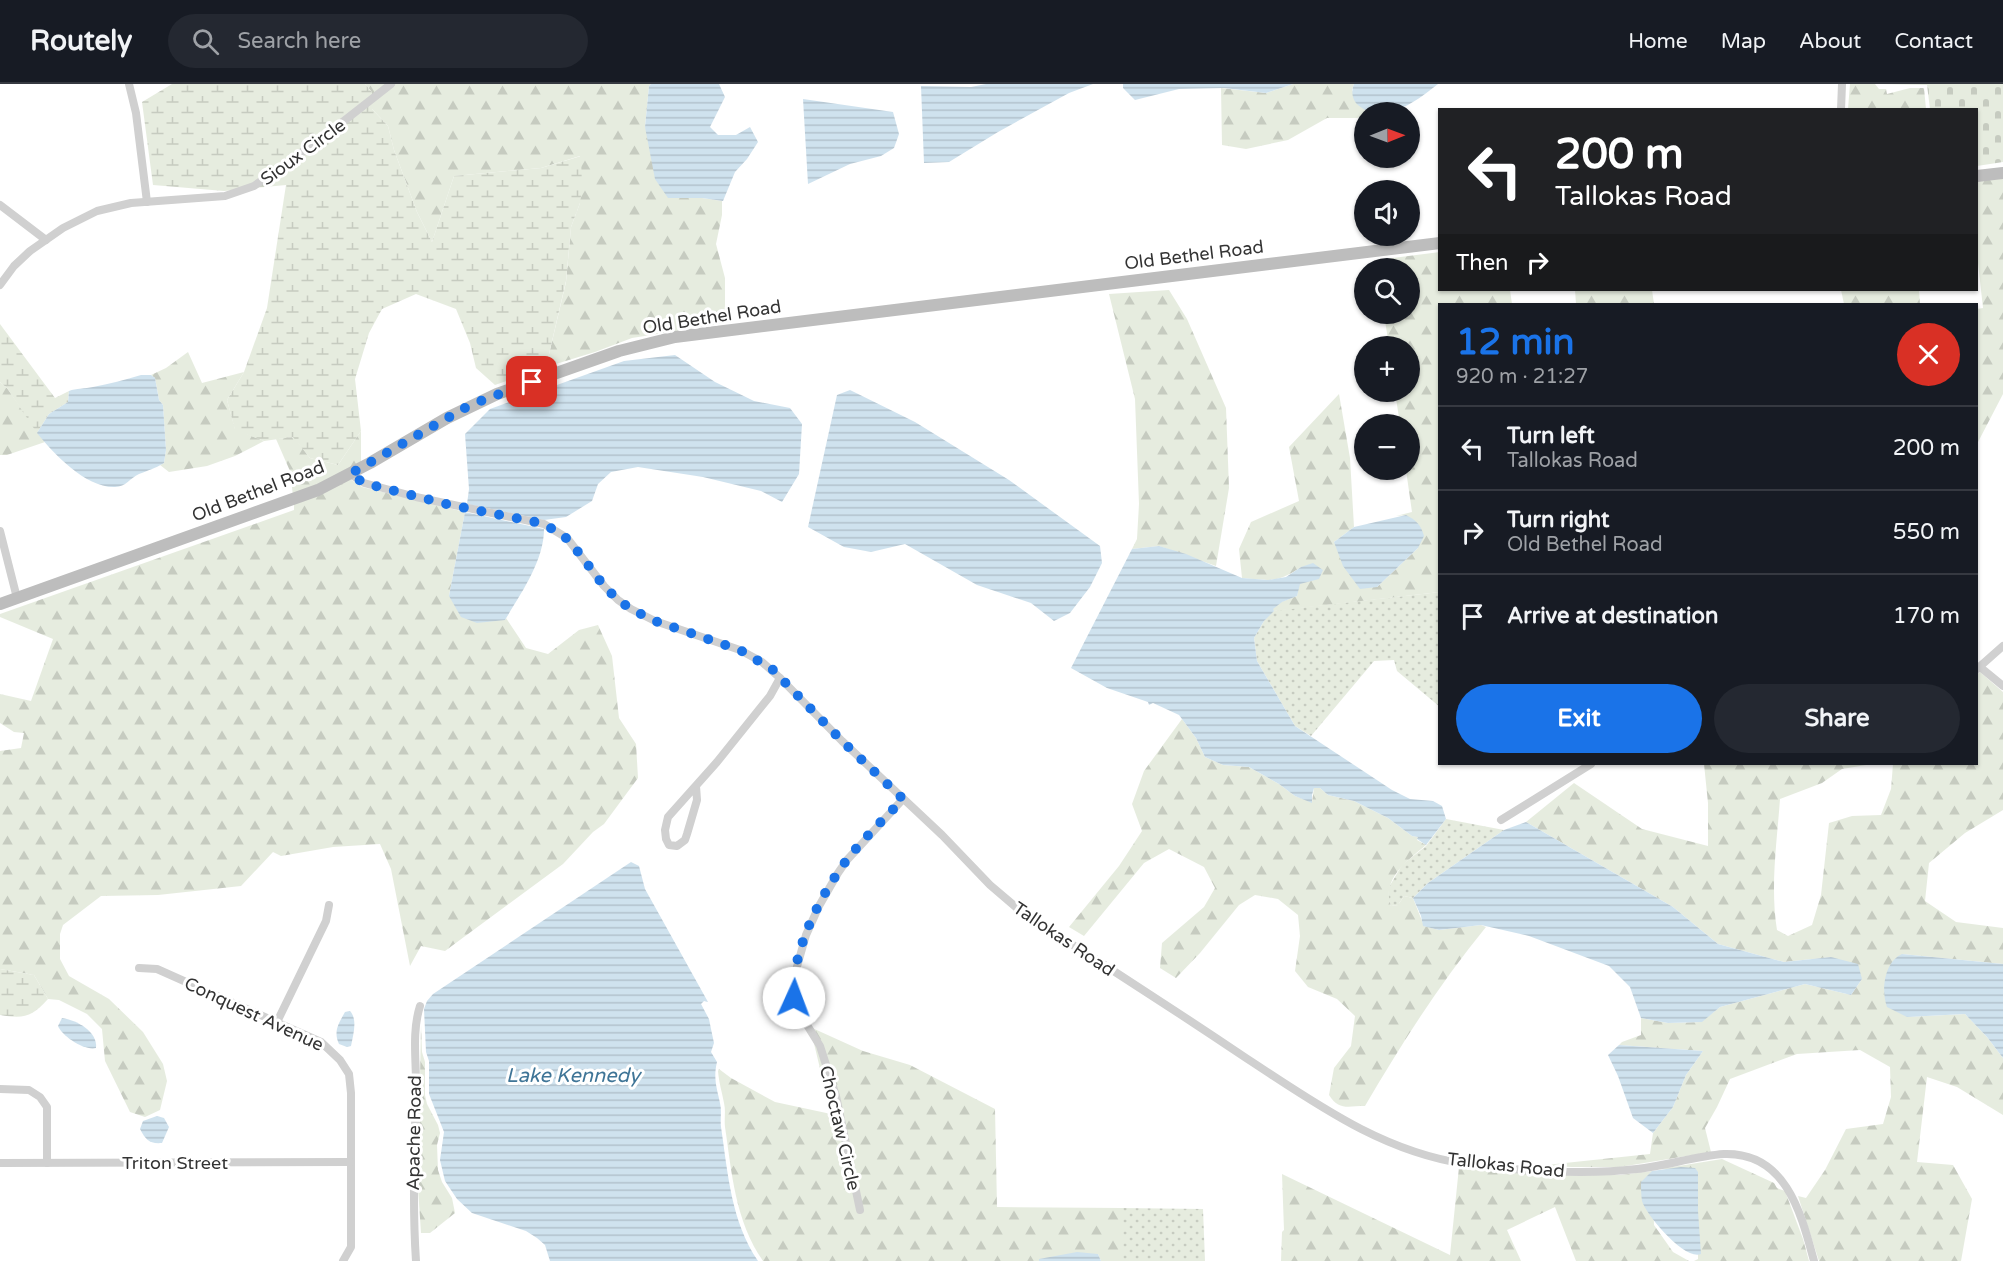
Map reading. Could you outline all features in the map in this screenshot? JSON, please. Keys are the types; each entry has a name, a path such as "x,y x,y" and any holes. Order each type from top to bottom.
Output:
{"street":[{"path":"129,84 136,113 147,202"},
{"name":"Sioux Circle","path":"46,240 63,228 97,211 133,203 225,196 254,186 335,129 391,84"},
{"path":"1840,108 1842,84"},
{"path":"1978,176 2003,173"},
{"path":"0,205 46,240 22,258 0,285"},
{"name":"Old Bethel Road","path":"0,604 302,497 350,474 479,402 620,351 675,337 1438,243"},
{"name":"Tallokas Road","path":"350,474 364,483 544,524 567,538 604,586 631,609 655,621 743,651 762,662 942,835 990,885 1024,914 1344,1121 1405,1148 1439,1159 1468,1164 1571,1172 1620,1171 1717,1155 1748,1158 1772,1170 1790,1191 1814,1261"},
{"path":"0,531 17,598"},
{"path":"2003,646 1978,668 2003,686"},
{"path":"696,786 697,800 685,840 676,846 669,845 665,830 668,817 770,696 780,678"},
{"path":"1501,820 1589,765"},
{"name":"Choctaw Circle","path":"860,1210 836,1096 820,1046 794,998 794,977 806,935 838,873 847,860 903,799"},
{"path":"277,1023 326,921 329,905"},
{"name":"Conquest Avenue","path":"139,968 157,969 321,1042 340,1060 349,1074 351,1093 351,1247 343,1261"},
{"name":"Apache Road","path":"416,1261 415,1028 420,1006"},
{"path":"0,1089 29,1090 40,1097 47,1107 47,1163"},
{"name":"Triton Street","path":"0,1163 350,1162"}],"green space":[{"path":"172,84 365,84 372,92 372,109 388,126 394,150 417,212 432,242 454,176 541,168 581,156 580,203 571,227 566,281 546,367 495,385 476,368 470,343 456,309 416,294 382,309 369,333 355,379 361,431 338,465 310,458 293,437 264,441 235,430 227,400 244,372 267,308 286,185 224,191 153,185 142,102"},
{"path":"365,84 651,84 645,127 702,198 722,201 722,215 716,244 725,278 725,323 632,338 546,367 566,282 571,227 580,203 580,156 541,168 454,176 432,242 417,212 394,150 388,126 372,109 372,92"},
{"path":"1293,84 1354,84 1352,90 1359,102 1354,102 1354,118 1327,118 1288,140 1246,149 1222,145 1221,88 1266,93"},
{"path":"1850,84 1875,84 1879,89 1886,89 1887,94 1910,88 1924,88 1926,108 1848,108"},
{"path":"1879,84 2003,84 2003,162 1978,166 1978,108 1930,108 1927,85"},
{"path":"2003,177 2003,394 1978,442 1978,309 1983,308 1978,263 1978,180"},
{"path":"1438,252 1438,291 1510,291 1512,303 1438,303 1438,592 1274,611 1272,609 1281,602 1297,596 1301,567 1273,580 1242,578 1239,549 1251,522 1299,501 1289,447 1339,394 1350,458 1354,527 1334,542 1377,587 1418,548 1406,515 1396,516 1412,512 1407,480 1420,480 1420,414 1398,414 1397,402 1420,402 1420,336 1387,336 1386,324 1420,324 1420,258 1393,258"},
{"path":"1169,290 1187,319 1226,408 1229,488 1216,566 1159,546 1132,549 1137,539 1139,504 1135,399 1109,294"},
{"path":"1575,291 1652,291 1654,303 1576,303"},
{"path":"1841,291 1919,291 1920,303 1844,303"},
{"path":"0,324 55,398 69,391 68,402 49,414 37,433 7,388 0,382"},
{"path":"188,352 202,383 244,372 227,400 235,429 264,441 235,456 207,466 169,472 160,465 164,463 166,450 163,405 159,400 155,378 151,375 166,368"},
{"path":"0,382 7,388 45,442 7,455 0,455"},
{"path":"361,431 361,463 293,496 290,471 276,439 294,437 310,458 338,465"},
{"path":"350,479 362,487 465,512 449,596 505,620 506,618 526,648 548,654 579,630 598,625 612,656 619,718 636,744 638,778 604,824 593,832 563,864 445,951 421,946 410,966 391,869 380,844 333,847 281,856 273,852 241,886 158,895 101,896 63,925 60,934 60,959 69,976 109,999 143,1032 163,1064 167,1081 160,1110 145,1117 130,1112 105,1061 102,1029 87,1014 59,1000 48,999 34,975 0,969 0,751 21,748 24,733 14,732 0,723 0,694 31,701 53,639 0,617 0,614 294,510 294,504"},
{"path":"1438,592 1438,705 1397,671 1394,660 1374,661 1311,736 1295,726 1257,661 1254,638 1271,612"},
{"path":"1980,672 2003,692 2003,810 1965,833 1929,863 1925,901 1956,922 2003,928 2003,964 1902,954 1907,1017 1965,1014 2003,1058 2003,1115 1957,1087 1927,1077 1917,1162 1953,1165 1972,1199 1961,1261 1819,1261 1798,1196 1806,1198 1825,1170 1846,1129 1883,1124 1891,1097 1890,1067 1860,1050 1797,1054 1730,1079 1705,1128 1711,1152 1620,1167 1526,1165 1650,1154 1653,1133 1673,1107 1686,1075 1703,1051 1619,1045 1641,1035 1641,1018 1668,1023 1701,1022 1720,1007 1805,984 1851,995 1862,979 1831,957 1784,962 1718,944 1673,907 1526,822 1574,783 1642,829 1708,846 1708,803 1704,765 1866,765 1842,769 1822,783 1780,799 1774,897 1777,930 1788,936 1812,925 1821,895 1829,823 1852,816 1881,815 1891,789 1893,765 1978,765 1978,673"},
{"path":"1182,719 1196,738 1205,757 1223,765 1249,767 1295,796 1312,802 1314,788 1320,788 1328,795 1354,801 1388,818 1412,836 1418,837 1417,840 1426,845 1404,864 1393,879 1389,896 1391,906 1398,905 1404,896 1413,898 1424,926 1439,930 1481,925 1486,927 1422,1014 1365,1106 1340,1106 1329,1095 1334,1068 1351,1046 1355,1016 1337,999 1308,987 1295,971 1300,936 1298,915 1278,899 1255,895 1239,905 1200,953 1176,978 1160,968 1162,943 1204,907 1215,888 1204,867 1169,849 1144,863 1084,936 1069,927 1119,866 1142,831 1132,804 1144,771"},
{"path":"1446,819 1504,830 1428,883 1413,898 1404,896 1398,905 1391,906 1388,898 1389,887 1402,865 1426,846"},
{"path":"0,969 34,975 48,999 37,1010 27,1015 15,1017 0,1015"},
{"path":"421,1024 422,1052 425,1062 425,1095 440,1133 437,1145 438,1170 452,1198 455,1213 430,1233 421,1233 418,1188"},
{"path":"810,1027 863,1051 910,1065 995,1109 997,1207 1121,1208 1121,1261 1101,1261 1098,1254 1039,1259 1039,1261 763,1261 746,1229 736,1196 725,1127 725,1106 718,1071 719,1069 775,1102 831,1114"},
{"path":"1722,1159 1774,1183 1777,1188 1785,1191 1809,1261 1694,1261 1698,1259 1698,1172 1660,1169"},
{"path":"1459,1167 1620,1175 1652,1171 1654,1225 1673,1252 1689,1261 1576,1261 1555,1207 1507,1230 1521,1261 1281,1261 1284,1230 1282,1174 1450,1255"},
{"path":"1121,1208 1203,1209 1205,1261 1121,1261"}],"water":[{"path":"651,84 719,84 725,97 710,127 718,135 736,135 750,127 758,142 735,172 723,201 702,198 668,198 655,179 645,127"},
{"path":"986,84 1093,84 1069,93 949,162 924,163 921,86 971,87"},
{"path":"1123,84 1293,84 1266,93 1224,88 1179,89 1135,100 1123,88"},
{"path":"1354,84 1438,84 1412,102 1355,102"},
{"path":"803,99 893,112 899,134 894,148 881,156 850,164 808,184"},
{"path":"675,355 715,382 754,401 790,408 802,424 799,474 782,502 761,491 703,477 638,467 611,472 598,484 592,501 566,517 544,520 467,504 469,489 465,434 490,409 624,361"},
{"path":"141,375 151,375 155,378 159,400 163,405 166,450 164,463 139,474 122,486 104,486 82,476 52,450 37,433 49,414 68,402 69,391 105,385"},
{"path":"850,390 915,422 1009,480 1100,546 1102,563 1090,587 1070,613 1054,621 1031,603 977,585 905,544 871,552 844,547 808,527 837,395"},
{"path":"465,512 544,529 536,565 505,620 477,623 461,617 449,596"},
{"path":"1406,515 1418,523 1423,532 1424,536 1418,548 1377,587 1360,589 1343,566 1334,542 1354,527"},
{"path":"1159,546 1186,554 1242,578 1268,580 1286,577 1301,567 1313,563 1323,570 1319,579 1300,584 1297,596 1282,602 1264,621 1254,638 1257,661 1295,726 1392,790 1410,799 1433,801 1442,806 1446,819 1426,845 1417,839 1418,837 1412,836 1388,818 1354,801 1328,795 1320,788 1314,788 1312,803 1295,796 1249,767 1223,765 1205,757 1196,738 1179,715 1153,703 1149,705 1148,702 1107,688 1071,668 1132,549"},
{"path":"1526,822 1673,907 1718,944 1784,962 1831,957 1858,964 1862,979 1851,995 1805,984 1720,1007 1702,1022 1668,1023 1641,1018 1630,987 1609,966 1529,936 1481,925 1439,930 1423,926 1413,898 1428,883 1504,830"},
{"name":"Lake Kennedy","path":"631,862 639,866 645,889 708,1002 704,1001 701,1004 709,1019 714,1043 711,1052 717,1062 716,1083 732,1197 742,1230 758,1261 550,1261 545,1245 537,1238 526,1231 472,1213 457,1199 445,1181 440,1160 444,1132 429,1094 429,1061 426,1052 424,1009 427,1001 433,994"},
{"path":"1902,954 2003,964 2003,1058 1965,1014 1907,1017 1887,1007 1884,985 1888,970 1891,963"},
{"path":"350,1011 354,1019 354,1028 351,1046 347,1047 339,1044 337,1031 345,1012"},
{"path":"62,1018 74,1021 90,1032 96,1042 96,1048 80,1045 64,1034 58,1026"},
{"path":"1619,1045 1703,1051 1686,1075 1673,1107 1653,1133 1633,1118 1608,1055"},
{"path":"157,1116 164,1118 169,1127 162,1143 148,1140 140,1129 143,1121"},
{"path":"1681,1167 1695,1168 1698,1172 1701,1254 1686,1251 1676,1244 1658,1226 1642,1201 1641,1182 1652,1171"},
{"path":"1077,1252 1098,1254 1101,1261 1039,1261 1039,1259"}],"route":[{"path":"532,382 470,405 350,474 364,483 446,504 540,523 561,533 604,586 631,609 647,618 740,650 772,669 903,799 847,860 819,906 796,966 794,998"}]}
